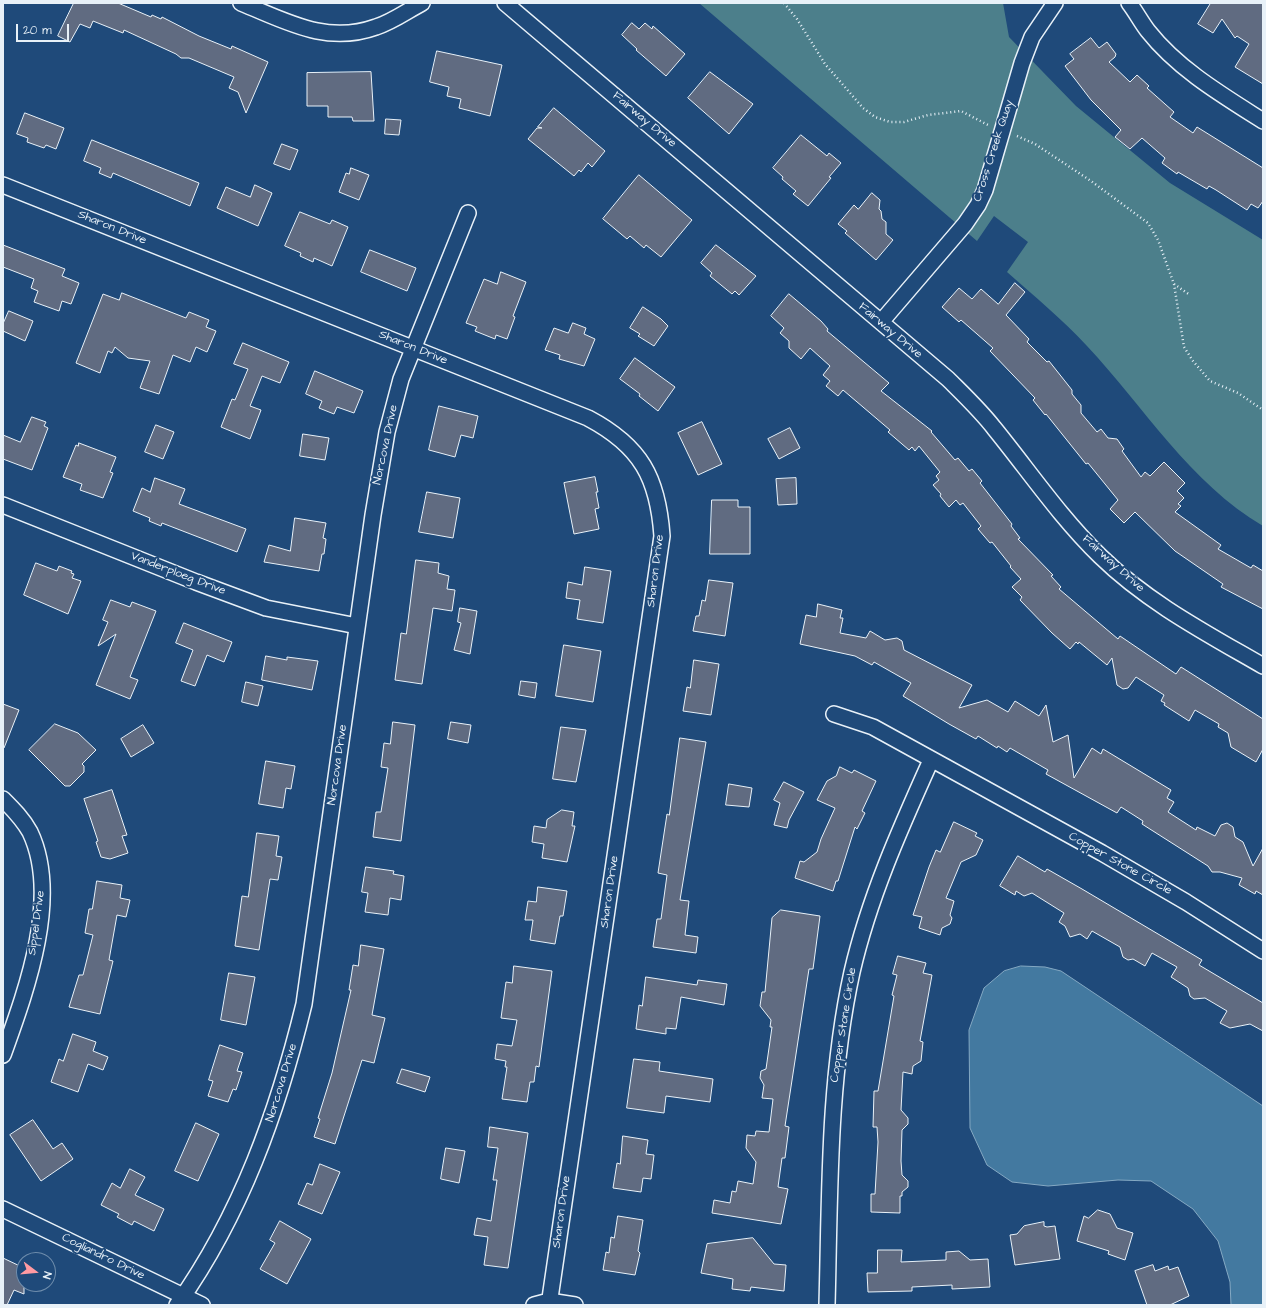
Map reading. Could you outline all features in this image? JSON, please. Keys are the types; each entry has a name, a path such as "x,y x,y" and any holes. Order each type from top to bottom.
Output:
{"street":[{"path":"241,3 308,30 328,34 353,33 378,27 422,3"},
{"name":"Fairway Drive","path":"505,3 948,379 993,426 1066,520 1112,566 1171,612 1263,666"},
{"name":"Cross Creek Quay","path":"881,322 965,224 978,205 984,190 1022,63 1032,37 1055,3"},
{"path":"1129,3 1149,31 1166,50 1208,86 1263,121"},
{"name":"Sharon Drive","path":"3,185 588,418 605,427 619,437 636,454 649,475 660,508 661,544 549,1303"},
{"name":"Norcova Drive","path":"180,1300 206,1261 254,1165 290,1062 304,1004 357,626 387,432 402,379 413,348 468,213"},
{"name":"Vanderploeg Drive","path":"3,505 266,608 357,626"},
{"name":"Copper Stone Circle","path":"834,714 873,727 1121,864 1186,902 1263,951"},
{"name":"Copper Stone Circle","path":"827,1305 834,1089 845,1010 858,949 876,888 931,760"},
{"name":"Sippel Drive","path":"3,798 18,814 29,830 37,851 43,879 42,904 38,932 26,988 3,1055"},
{"name":"Cogliandro Drive","path":"3,1209 180,1300 202,1305"},
{"path":"534,1305 549,1303 575,1305"}],"path":[{"path":"784,3 797,18 825,64 863,108 875,117 890,122 904,122 928,115 961,111 984,124 1035,144 1091,181 1148,223 1158,240 1174,284 1184,346 1193,361 1210,381 1238,393 1263,410"},
{"path":"1174,284 1190,295"}],"green space":[{"path":"699,3 1003,3 1009,37 1076,106 1170,183 1263,240 1263,526 1237,508 1190,466 1078,336 1007,272 1028,242 994,216 977,241"}],"water":[{"path":"1021,966 1045,967 1061,971 1263,1106 1263,1305 1231,1305 1230,1282 1218,1241 1193,1209 1151,1181 1118,1180 1048,1186 1012,1182 987,1165 970,1128 969,1030 984,988 1004,971"}],"building":[{"path":"74,3 118,3 151,17 152,15 161,19 162,17 199,36 231,49 232,46 268,62 246,113 238,92 229,88 234,77 189,58 181,58 176,54 124,30 123,33 93,21 90,28 80,24 70,42 58,36"},
{"path":"1211,3 1263,3 1263,84 1235,67 1249,44 1237,36 1235,38 1222,19 1213,33 1198,24"},
{"path":"632,23 639,29 645,23 652,29 653,26 685,54 666,76 636,50 637,49 622,35"},
{"path":"1091,38 1099,48 1107,42 1116,54 1115,57 1109,62 1130,82 1137,75 1149,86 1147,88 1174,112 1170,117 1193,133 1197,127 1263,168 1263,201 1258,208 1251,204 1247,210 1209,186 1207,189 1178,172 1177,174 1162,163 1165,158 1142,138 1130,149 1115,137 1121,130 1091,100 1065,66 1074,59 1070,54"},
{"path":"437,51 502,65 490,116 459,108 461,99 447,96 449,87 430,82"},
{"path":"371,72 374,121 353,121 352,117 328,117 328,106 307,106 307,73"},
{"path":"710,72 753,104 729,134 688,98"},
{"path":"554,108 605,151 592,167 588,163 581,172 579,170 574,176 528,139 537,128 542,128 538,127"},
{"path":"25,113 64,128 56,149 46,145 44,148 27,142 28,138 17,134"},
{"path":"386,119 401,120 399,135 385,134"},
{"path":"801,135 827,156 829,153 841,163 808,206 793,194 796,191 782,179 783,177 773,168"},
{"path":"92,140 199,183 190,206 113,173 111,178 99,173 101,168 84,161"},
{"path":"282,144 298,150 290,170 274,164"},
{"path":"351,168 369,175 359,200 339,192 346,173 349,174"},
{"path":"639,175 692,220 661,257 646,245 644,248 630,236 627,239 603,219"},
{"path":"255,185 272,193 258,226 217,208 226,187 250,197"},
{"path":"872,193 880,200 879,209 881,211 882,219 886,222 886,234 893,240 876,260 845,233 847,231 838,224 854,205 858,209"},
{"path":"300,212 330,224 332,220 348,227 332,266 314,258 313,262 300,256 301,253 285,246"},
{"path":"3,245 65,269 62,276 79,283 71,304 62,301 59,311 34,302 38,291 31,288 34,279 3,267"},
{"path":"716,245 756,276 739,295 735,291 732,294 710,276 712,273 701,263"},
{"path":"370,250 416,268 407,291 361,272"},
{"path":"501,272 526,282 513,316 515,317 507,339 496,335 495,339 475,331 477,327 466,323 484,279 497,284"},
{"path":"1015,283 1025,292 1006,315 1029,339 1027,342 1047,362 1049,361 1072,390 1072,394 1081,405 1081,413 1097,432 1101,429 1108,438 1117,439 1124,449 1122,451 1141,477 1145,472 1150,476 1164,462 1185,483 1177,491 1184,498 1178,504 1181,506 1175,512 1221,545 1218,549 1251,568 1253,565 1263,571 1263,609 1221,587 1223,584 1175,551 1135,512 1124,523 1110,509 1118,500 1088,463 1086,464 1046,414 1045,415 1033,400 1035,398 990,351 993,348 961,320 959,322 942,307 959,288 972,299 981,289 998,304"},
{"path":"122,293 186,318 189,312 209,320 206,327 216,331 207,352 196,347 190,362 173,355 159,394 140,388 150,361 128,358 115,347 112,353 108,351 100,373 76,363 103,294 119,300"},
{"path":"789,294 821,321 828,329 827,331 889,383 881,391 932,431 931,432 955,460 958,458 969,471 972,469 982,481 980,483 1012,524 1011,526 1020,538 1018,539 1053,575 1051,576 1061,587 1059,589 1118,639 1120,636 1176,674 1181,667 1263,719 1263,749 1256,762 1231,747 1228,733 1218,727 1219,724 1195,710 1189,721 1164,705 1165,703 1161,701 1164,695 1136,677 1128,688 1123,689 1117,685 1112,658 1107,665 1079,642 1078,644 1076,642 1070,649 1052,633 1020,600 1022,597 1012,587 1021,579 1010,567 1011,566 992,542 990,543 978,529 981,526 963,503 960,505 956,500 949,507 940,496 941,494 933,485 939,480 936,476 940,472 919,446 915,451 912,447 909,450 888,432 890,430 843,390 838,396 826,386 830,381 823,375 830,366 810,348 801,359 789,348 789,341 780,333 784,328 771,316"},
{"path":"643,307 661,319 668,326 654,346 638,336 640,334 630,328"},
{"path":"9,311 33,321 25,341 3,331 3,324"},
{"path":"573,323 586,328 584,334 595,339 584,366 559,359 560,355 545,350 554,328 568,333"},
{"path":"243,343 289,362 280,383 262,376 250,406 261,410 250,439 221,427 232,399 235,400 248,369 234,364"},
{"path":"635,358 675,387 658,411 639,396 640,394 620,379"},
{"path":"315,371 363,391 354,413 337,407 334,414 319,408 322,401 306,394"},
{"path":"439,406 478,416 473,438 461,435 455,457 429,450"},
{"path":"32,417 46,422 44,426 48,428 32,470 3,459 3,435 20,442"},
{"path":"702,422 722,464 698,475 678,433"},
{"path":"156,425 174,432 163,459 145,452"},
{"path":"790,428 800,448 779,459 768,439"},
{"path":"303,434 329,438 325,460 300,456"},
{"path":"79,443 116,457 110,472 113,473 103,498 80,490 82,484 63,477 76,445 78,446"},
{"path":"595,477 599,508 595,509 599,529 574,534 564,483"},
{"path":"155,478 185,489 179,504 246,529 237,552 162,523 161,526 149,521 150,518 133,511 142,488 150,492"},
{"path":"796,478 797,504 778,505 776,479"},
{"path":"427,492 460,498 453,538 419,532"},
{"path":"712,500 738,500 738,507 750,507 750,554 710,554"},
{"path":"295,518 326,523 323,538 326,539 324,554 322,554 319,571 264,562 269,545 290,551"},
{"path":"416,560 439,563 438,573 449,576 447,589 455,590 452,611 433,608 422,684 395,680 401,633 406,634"},
{"path":"36,563 57,571 59,566 72,571 71,573 74,574 72,578 81,581 68,614 24,595"},
{"path":"585,567 611,571 603,623 577,619 580,600 566,598 568,582 582,585"},
{"path":"709,580 733,583 725,636 693,631 696,616 699,616 702,600 705,601"},
{"path":"111,600 130,607 132,602 156,611 130,677 138,680 130,699 96,685 116,634 98,646 108,622 103,620"},
{"path":"818,604 842,610 840,618 843,618 840,633 866,638 870,631 885,640 897,638 902,641 904,650 972,685 959,708 987,700 1008,712 1015,701 1039,716 1046,705 1053,742 1068,735 1074,778 1092,748 1101,754 1103,749 1171,790 1167,798 1174,802 1168,812 1196,830 1197,827 1215,836 1221,825 1227,823 1233,827 1235,837 1243,842 1253,866 1263,848 1263,895 1256,891 1255,894 1239,885 1242,878 1220,872 1212,872 1208,866 1142,824 1143,821 1121,807 1117,813 1046,774 1048,770 1010,748 1007,752 998,746 997,748 978,736 976,739 949,724 903,696 911,683 874,662 872,665 855,656 800,644 806,615 816,617"},
{"path":"460,608 477,611 470,654 454,650 461,623 458,622"},
{"path":"184,623 232,642 224,662 207,655 195,686 181,681 193,650 176,643"},
{"path":"564,645 601,651 593,702 556,696"},
{"path":"266,656 287,660 287,657 318,661 312,690 262,680"},
{"path":"694,660 719,664 711,715 683,711 687,687 690,688"},
{"path":"521,681 537,683 535,698 519,695"},
{"path":"246,682 263,686 258,706 242,702"},
{"path":"3,704 19,710 4,748 3,748"},
{"path":"393,722 415,725 401,841 373,837 376,812 381,812 388,768 381,767 384,743 390,744"},
{"path":"451,722 471,725 468,743 448,739"},
{"path":"55,724 78,733 96,750 82,764 84,766 84,772 70,786 65,786 29,750"},
{"path":"143,725 154,743 131,757 121,739"},
{"path":"561,727 586,730 576,782 553,779"},
{"path":"680,738 706,742 680,900 689,901 685,935 698,937 696,953 653,947 657,919 661,919 667,875 658,873 667,814 669,815"},
{"path":"266,761 295,766 291,789 286,788 283,808 259,804"},
{"path":"840,767 852,773 854,770 876,781 862,811 865,813 857,829 855,827 838,881 836,881 833,891 795,878 800,861 804,862 817,852 821,839 835,808 817,800 827,781 836,776"},
{"path":"784,782 804,792 789,820 787,828 774,825 780,803 774,800"},
{"path":"729,784 752,788 749,807 726,805"},
{"path":"112,790 127,835 122,836 128,853 110,859 101,857 96,842 98,841 84,799"},
{"path":"562,810 574,812 572,826 575,826 567,862 542,858 544,844 532,842 534,826 546,828 547,820"},
{"path":"954,822 977,833 975,836 983,840 976,855 961,862 946,898 954,901 950,915 952,918 950,924 942,928 940,935 919,928 922,917 913,915 936,850 940,852"},
{"path":"257,833 279,836 276,856 282,857 278,880 270,879 259,950 235,946 242,896 248,897"},
{"path":"1018,856 1045,872 1047,869 1202,960 1199,965 1263,1003 1263,1031 1250,1024 1230,1028 1220,1023 1227,1011 1205,998 1194,999 1190,996 1188,988 1171,977 1177,967 1152,953 1145,966 1133,959 1128,960 1123,957 1120,947 1092,931 1087,939 1080,934 1070,937 1065,926 1059,922 1064,913 1032,893 1024,896 1016,891 1015,895 1000,886"},
{"path":"366,867 394,871 393,874 404,876 401,900 390,898 388,915 365,912 368,893 362,892"},
{"path":"97,881 122,885 120,898 130,900 126,917 117,915 109,960 113,961 100,1014 69,1007 79,975 83,975 93,935 85,933 89,909 92,909"},
{"path":"538,887 567,891 563,916 560,916 555,944 530,940 533,920 525,920 528,901 536,902"},
{"path":"781,910 820,916 813,969 809,969 785,1126 789,1127 785,1158 782,1158 778,1187 788,1189 781,1224 712,1213 714,1200 730,1203 732,1191 736,1192 738,1181 753,1184 756,1162 746,1148 747,1135 755,1136 756,1131 769,1132 773,1099 762,1098 764,1085 760,1078 761,1071 766,1069 772,1027 770,1027 771,1020 760,1006 762,992 765,992 772,918"},
{"path":"361,945 384,949 372,1015 385,1018 374,1063 362,1060 335,1144 314,1137 320,1119 318,1118 332,1073 351,990 349,990 353,965 358,966"},
{"path":"898,956 926,963 923,973 932,975 920,1041 923,1042 921,1061 913,1066 912,1074 903,1072 901,1110 908,1118 908,1124 902,1130 901,1161 902,1175 908,1181 908,1187 902,1192 902,1196 900,1196 900,1213 871,1212 871,1194 875,1194 878,1142 877,1127 873,1127 874,1091 878,1091 894,996 892,995 897,975 893,974"},
{"path":"514,966 552,971 539,1067 536,1066 534,1082 530,1082 527,1102 502,1099 507,1067 505,1067 506,1061 495,1059 497,1044 512,1046 517,1020 501,1018 506,982 512,983"},
{"path":"229,973 255,977 246,1025 221,1020"},
{"path":"646,977 697,985 698,980 727,984 724,1005 681,997 676,1029 666,1028 666,1034 636,1029 639,1005 642,1006"},
{"path":"73,1034 96,1042 93,1051 108,1057 103,1070 88,1064 78,1092 51,1082 59,1059 63,1061"},
{"path":"220,1045 243,1053 237,1071 242,1072 236,1090 233,1089 228,1102 208,1096 213,1081 209,1080"},
{"path":"634,1059 660,1062 659,1071 713,1079 710,1102 666,1096 664,1113 627,1108"},
{"path":"402,1069 430,1077 425,1092 397,1083"},
{"path":"33,1120 53,1149 62,1143 73,1159 41,1181 10,1135"},
{"path":"196,1123 219,1134 198,1181 175,1171"},
{"path":"490,1127 528,1133 508,1268 484,1265 488,1237 474,1235 477,1218 491,1221 497,1180 493,1180 498,1148 488,1147"},
{"path":"623,1136 648,1140 646,1154 654,1155 651,1179 643,1178 641,1192 613,1188 617,1163 620,1164"},
{"path":"446,1148 465,1151 459,1183 441,1179"},
{"path":"320,1164 340,1172 322,1214 298,1204 307,1183 312,1185"},
{"path":"130,1169 145,1177 135,1195 164,1209 154,1231 134,1221 132,1225 117,1217 119,1214 101,1205 112,1183 120,1188"},
{"path":"1098,1210 1110,1214 1117,1228 1133,1233 1125,1260 1108,1254 1109,1251 1077,1241 1084,1216 1088,1218"},
{"path":"618,1216 643,1220 638,1251 640,1253 635,1275 603,1270 606,1252 609,1253 611,1237 614,1238"},
{"path":"280,1221 311,1239 287,1284 260,1269 275,1243 270,1240"},
{"path":"1044,1222 1044,1226 1055,1226 1060,1259 1015,1265 1010,1235 1017,1234 1024,1226"},
{"path":"753,1238 774,1264 786,1265 784,1291 751,1287 750,1291 732,1289 733,1279 701,1273 707,1244"},
{"path":"878,1250 902,1250 901,1262 946,1260 946,1252 959,1251 970,1260 988,1259 990,1287 952,1289 952,1285 912,1287 912,1291 868,1292 867,1273 877,1273"},
{"path":"3,1258 16,1264 16,1291 14,1290 7,1305 3,1305"},
{"path":"1153,1265 1155,1271 1168,1266 1169,1270 1178,1267 1189,1296 1170,1305 1147,1305 1135,1271"}]}
